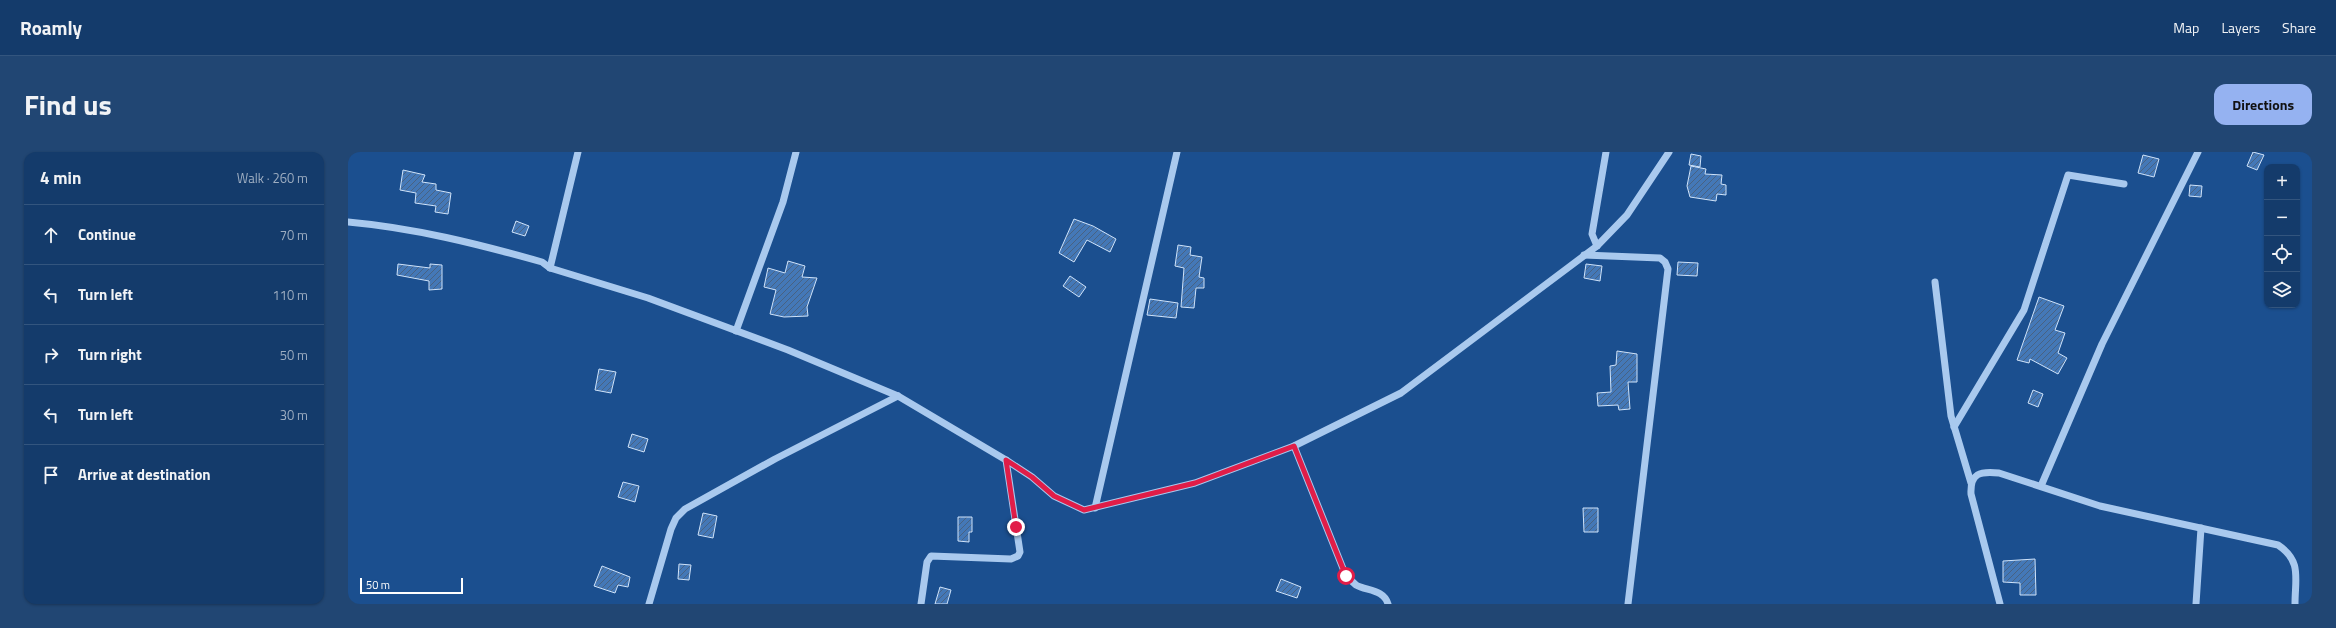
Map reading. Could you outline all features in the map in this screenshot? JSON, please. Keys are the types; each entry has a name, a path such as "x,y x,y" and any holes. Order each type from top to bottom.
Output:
{"street":[{"path":"550,268 578,152"},
{"path":"736,331 783,202 796,152"},
{"path":"1095,508 1177,152"},
{"path":"1597,246 1592,234 1606,152"},
{"path":"348,222 431,233 475,243 542,262 550,268 648,298 788,350 898,396 1006,460 1068,504 1084,510 1195,483 1294,446 1401,393 1597,246 1627,215 1669,152"},
{"path":"2041,486 2102,344 2198,152"},
{"path":"1954,427 2024,310 2068,175 2124,184"},
{"path":"1584,255 1660,258 1665,262 1668,269 1628,604"},
{"path":"1935,282 1951,416 1971,483 1971,494 2000,604"},
{"path":"649,604 671,529 676,518 686,509 776,459 898,396"},
{"path":"1294,446 1346,576 1357,586 1372,589 1387,600 1388,604"},
{"path":"921,604 927,562 931,556 1011,559 1018,556 1020,552 1006,460"},
{"path":"1971,483 1976,476 1986,472 1999,473 2100,506 2278,546 2290,553 2296,568 2295,604"},
{"path":"2196,604 2201,528"}],"building":[{"path":"2253,152 2264,155 2257,170 2247,166"},
{"path":"1691,154 1701,156 1700,167 1689,165"},
{"path":"2143,155 2159,159 2154,177 2138,173"},
{"path":"1691,166 1706,169 1705,174 1722,175 1721,184 1726,185 1726,195 1717,194 1716,201 1690,197 1687,186"},
{"path":"403,170 425,175 422,182 436,184 436,190 451,193 448,214 435,212 436,206 415,203 416,193 400,190"},
{"path":"2190,185 2202,186 2201,197 2189,196"},
{"path":"1074,219 1093,226 1116,239 1110,252 1087,240 1074,262 1059,253"},
{"path":"516,221 529,226 525,236 512,232"},
{"path":"1178,245 1191,247 1190,255 1202,257 1199,277 1204,278 1204,288 1196,288 1194,308 1181,307 1184,268 1175,266"},
{"path":"788,261 805,266 802,277 817,278 807,307 808,316 784,317 770,314 776,290 764,287 768,268 785,273"},
{"path":"1678,262 1698,263 1697,276 1677,275"},
{"path":"398,264 430,268 430,264 442,265 442,289 429,290 429,281 397,275"},
{"path":"1586,264 1602,266 1600,281 1584,278"},
{"path":"1070,276 1086,287 1079,297 1063,286"},
{"path":"2039,297 2064,306 2055,330 2065,333 2058,353 2067,358 2058,374 2030,359 2029,363 2017,360"},
{"path":"1150,299 1178,303 1176,318 1147,315"},
{"path":"1617,351 1637,354 1637,382 1628,382 1630,409 1619,410 1618,405 1598,406 1597,393 1611,392 1610,366 1616,365"},
{"path":"599,369 616,372 611,393 595,390"},
{"path":"2033,390 2043,394 2038,407 2028,403"},
{"path":"632,434 648,439 644,452 628,447"},
{"path":"623,482 639,486 635,502 618,497"},
{"path":"1583,508 1598,508 1598,532 1584,532"},
{"path":"703,513 717,516 713,538 698,535"},
{"path":"958,517 972,517 972,532 969,532 969,542 958,541"},
{"path":"2035,559 2036,595 2020,595 2020,583 2003,582 2003,561"},
{"path":"679,564 691,565 689,580 678,579"},
{"path":"602,566 630,577 628,587 618,585 615,593 594,586"},
{"path":"1281,579 1301,587 1297,598 1276,591"},
{"path":"940,587 951,590 947,604 935,604"}],"route":[{"path":"1016,527 1006,460 1032,477 1054,496 1075,508 1084,510 1195,483 1294,446 1346,576"}]}
